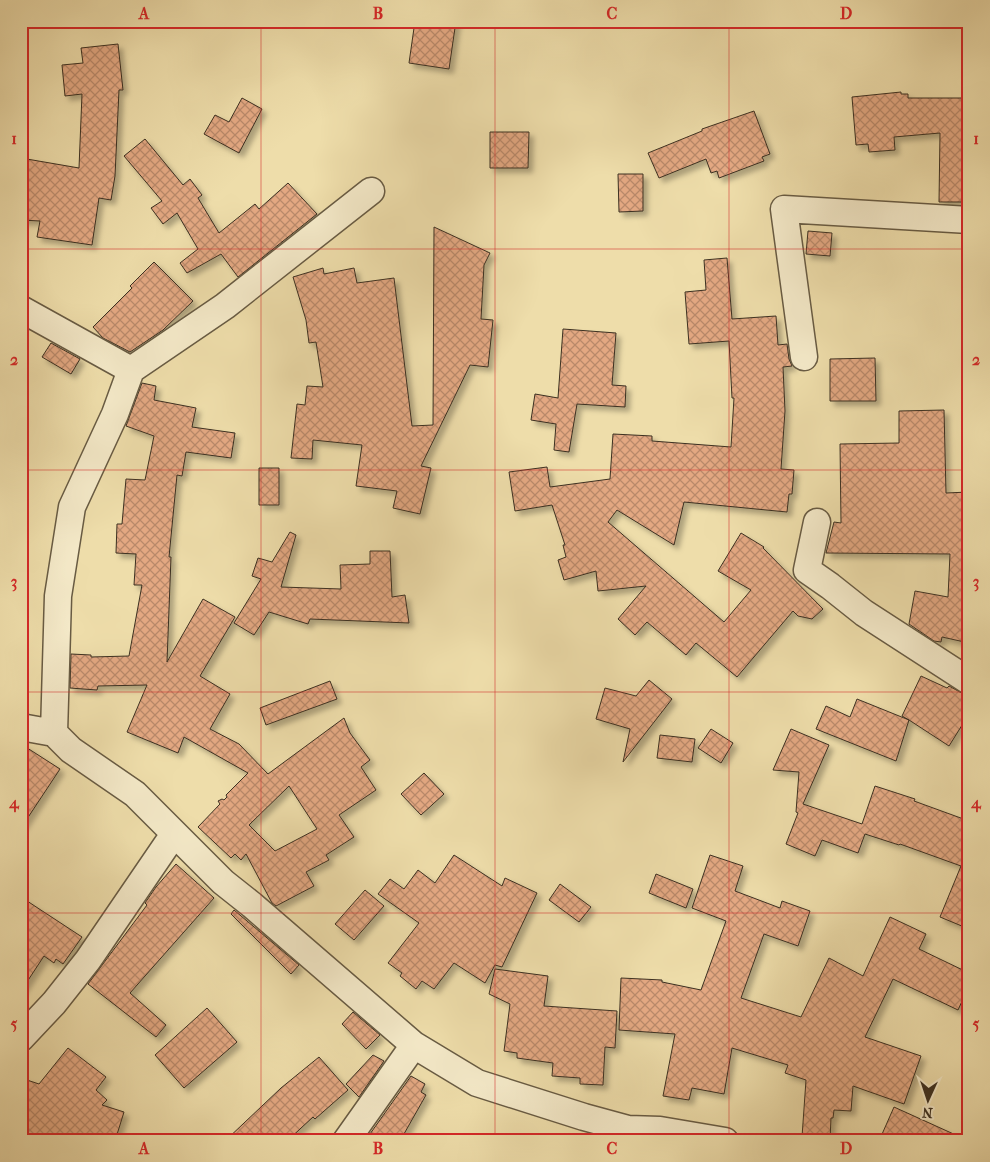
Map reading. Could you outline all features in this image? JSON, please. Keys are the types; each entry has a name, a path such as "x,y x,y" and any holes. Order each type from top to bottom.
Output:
{"street":[{"path":"54,733 58,596 72,506 115,414 131,370 225,306 371,191"},
{"path":"804,357 784,209 969,220"},
{"path":"21,309 131,370"},
{"path":"817,522 807,570 864,613 969,681"},
{"path":"21,728 54,733 71,750 135,794 223,882 414,1045 477,1083 584,1117 626,1135 660,1130 725,1141"},
{"path":"21,1038 54,1003 88,960 174,834"},
{"path":"346,1141 414,1045"}],"building":[{"path":"415,21 456,21 449,69 409,63"},
{"path":"118,44 123,90 119,90 115,176 111,200 99,198 92,245 37,237 40,221 21,220 21,158 79,168 82,94 65,96 62,65 83,63 81,48"},
{"path":"901,92 901,94 908,94 908,98 969,98 969,202 939,202 940,133 894,137 895,150 869,152 868,144 856,145 852,97"},
{"path":"242,98 262,109 239,153 204,134 215,115 229,122"},
{"path":"754,111 770,154 762,157 764,161 719,178 717,171 711,173 706,159 659,178 648,153 702,131 702,129"},
{"path":"490,132 529,132 528,168 490,168"},
{"path":"145,139 183,185 190,179 202,195 198,198 219,233 255,204 259,209 288,183 317,214 238,277 221,254 187,273 180,263 198,249 177,213 163,224 151,208 162,201 124,156"},
{"path":"618,174 643,174 643,211 619,212"},
{"path":"434,227 490,253 484,265 481,319 493,320 488,367 470,365 421,466 431,468 420,514 393,508 397,491 356,486 362,445 313,440 312,459 291,458 297,404 305,405 307,386 323,387 316,342 309,343 306,320 293,277 323,268 324,274 354,268 357,283 394,278 412,426 433,425"},
{"path":"808,231 832,233 830,256 806,254"},
{"path":"727,258 732,319 776,316 778,345 787,344 792,366 783,367 785,411 781,469 794,470 792,494 789,494 787,512 684,502 674,545 617,510 608,522 724,622 751,590 718,571 741,533 764,547 823,609 812,619 798,616 793,611 737,677 696,643 686,655 647,622 635,635 618,619 646,586 598,591 596,571 564,580 558,560 566,557 563,545 565,545 552,505 515,511 509,472 547,467 550,487 610,479 613,434 652,436 652,441 731,447 734,398 732,398 729,341 689,344 685,292 706,290 704,260"},
{"path":"154,262 193,301 163,330 130,352 103,338 93,327 132,288 130,286"},
{"path":"563,329 616,333 612,385 626,386 625,407 577,404 569,452 554,450 556,424 531,420 535,394 558,398"},
{"path":"51,343 80,359 71,374 42,357"},
{"path":"875,358 876,401 830,401 830,359"},
{"path":"142,383 156,386 154,400 196,408 192,427 235,433 231,458 186,452 182,476 177,475 169,557 171,557 167,662 203,599 235,617 200,676 230,694 210,729 239,744 268,774 344,718 350,733 370,760 361,767 376,790 339,815 354,837 326,855 329,860 306,872 314,886 276,906 272,903 246,854 241,860 235,854 231,858 198,827 220,804 218,801 224,800 227,797 226,795 248,773 184,737 178,753 127,732 147,685 98,686 97,690 70,688 71,654 91,655 91,657 129,656 142,585 134,585 136,554 116,553 117,524 122,524 126,479 145,480 154,436 126,426","holes":["289,786 317,829 275,851 249,825"]},
{"path":"944,410 946,493 969,492 969,643 942,637 941,642 934,641 909,624 915,591 948,597 950,554 826,553 834,522 841,523 840,444 899,443 899,411"},
{"path":"259,468 279,468 279,505 259,505"},
{"path":"290,532 296,535 281,587 341,589 340,565 370,564 370,551 390,551 392,597 405,595 409,623 310,619 308,624 269,612 254,635 234,623 261,579 252,576 258,558 272,562"},
{"path":"921,676 947,688 949,686 969,697 969,714 949,746 902,716"},
{"path":"649,680 672,699 623,762 630,729 596,719 605,688 636,696"},
{"path":"330,681 337,699 266,725 260,708"},
{"path":"857,699 909,720 896,761 816,729 826,706 850,717"},
{"path":"711,729 733,743 721,763 698,748"},
{"path":"791,729 829,745 803,804 862,824 875,786 915,799 914,801 969,821 969,929 940,917 961,866 900,844 865,834 858,853 822,840 815,856 786,844 798,813 796,812 799,772 773,770"},
{"path":"660,735 695,739 692,762 657,758"},
{"path":"21,744 60,769 21,828"},
{"path":"424,773 444,794 421,815 401,794"},
{"path":"454,855 502,886 505,878 537,893 502,967 495,965 485,983 454,963 434,989 422,981 416,989 400,976 402,973 388,963 419,923 378,894 390,879 404,889 418,870 435,883"},
{"path":"710,855 743,866 735,891 780,908 782,901 810,911 798,946 764,934 741,998 801,1017 829,958 863,976 890,917 926,934 919,949 969,973 969,986 958,1010 893,979 865,1037 921,1056 904,1104 853,1086 851,1111 834,1110 833,1118 831,1118 830,1140 802,1137 806,1080 785,1073 788,1065 732,1048 724,1094 692,1088 689,1100 663,1096 675,1034 619,1030 621,978 662,980 662,982 701,990 726,921 692,908"},
{"path":"176,864 214,898 130,993 166,1025 156,1037 88,984 147,905 145,903 156,887"},
{"path":"656,874 693,889 686,908 649,893"},
{"path":"560,884 591,907 579,922 549,900"},
{"path":"365,890 384,906 354,940 335,924"},
{"path":"21,897 82,937 63,964 56,959 54,963 44,956 21,991"},
{"path":"234,910 299,965 291,974 231,914"},
{"path":"495,969 548,976 544,1006 617,1011 615,1048 605,1047 603,1085 580,1084 580,1078 552,1076 553,1063 517,1058 517,1053 504,1051 510,1004 489,994"},
{"path":"207,1008 237,1042 184,1088 155,1055"},
{"path":"353,1012 380,1035 366,1049 342,1024"},
{"path":"68,1048 106,1077 96,1090 107,1100 102,1105 124,1112 115,1141 48,1141 21,1132 21,1078 39,1084"},
{"path":"373,1055 384,1061 359,1097 346,1084"},
{"path":"319,1057 348,1090 315,1119 313,1117 287,1141 225,1141 281,1088"},
{"path":"411,1076 425,1084 421,1092 426,1095 400,1141 365,1141"},
{"path":"894,1107 969,1141 879,1141"}]}
